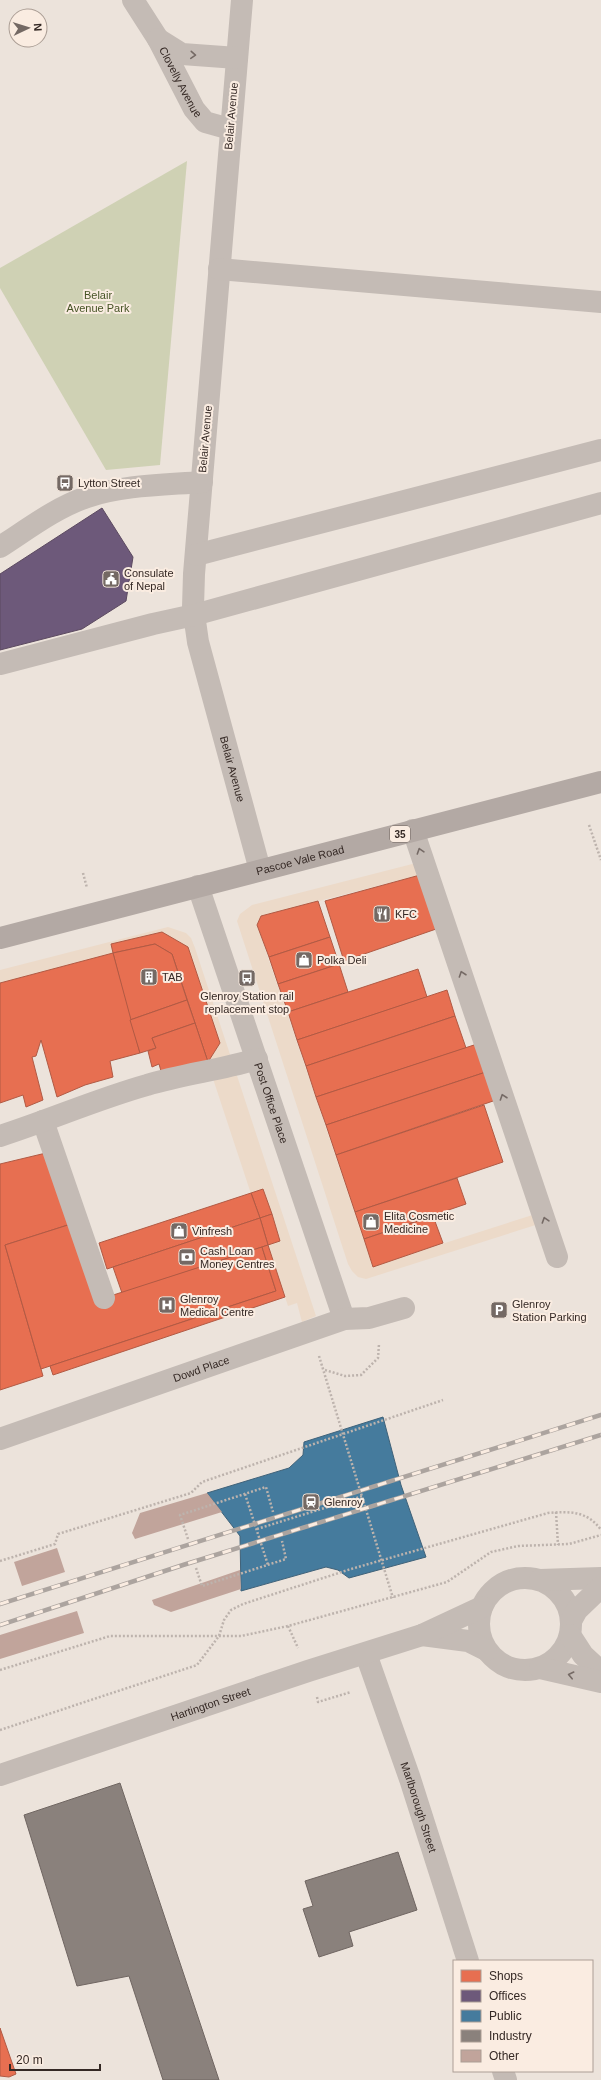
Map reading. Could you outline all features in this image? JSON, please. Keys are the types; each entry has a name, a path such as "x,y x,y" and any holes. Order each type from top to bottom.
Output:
{"main road":[{"name":"Pascoe Vale Road","path":"0,938 601,782"}],"street":[{"name":"Clovelly Avenue","path":"133,0 158,39 194,109 205,122 230,129"},
{"name":"Belair Avenue","path":"242,0 230,129 196,555 194,615 198,642 260,870"},
{"name":"Clovelly Avenue","path":"158,39 182,54 237,58"},
{"path":"219,269 601,302"},
{"path":"196,555 601,450"},
{"path":"0,547 48,516 87,497 125,488 202,482"},
{"path":"0,664 153,624 194,615 601,503"},
{"path":"414,830 557,1257"},
{"name":"Post Office Place","path":"198,886 344,1319"},
{"path":"0,1136 75,1108 148,1084 211,1071 257,1059"},
{"path":"43,1121 104,1298"},
{"name":"Dowd Place","path":"0,1440 344,1319 369,1318 404,1308"},
{"path":"601,1578 540,1580 526,1578 512,1580 499,1586 489,1595 482,1608 478,1622 480,1636 486,1650 497,1662 510,1669 525,1671 540,1668 554,1661 565,1649 577,1610 601,1587"},
{"path":"540,1580 553,1587 562,1597 569,1608 571,1628 583,1655 601,1672"},
{"name":"Hartington Street","path":"0,1775 308,1671 366,1654 422,1635 482,1608"},
{"name":"Hartington Street","path":"422,1635 468,1641 486,1650"},
{"name":"Marlborough Street","path":"366,1654 410,1779 468,1960"},
{"path":"540,1668 601,1682"}],"path":[{"path":"589,825 601,860"},
{"path":"325,1370 345,1376 361,1375 378,1358 380,1315"},
{"path":"309,1331 325,1370 393,1598"},
{"path":"0,1561 55,1544 58,1534 191,1493 202,1482 443,1400"},
{"path":"188,1539 180,1515 266,1487 273,1512"},
{"path":"245,1494 268,1564"},
{"path":"257,1529 363,1496"},
{"path":"556,1512 558,1545"},
{"path":"0,1730 197,1665 219,1636 224,1620 231,1610 243,1604 382,1560 548,1513 580,1513 595,1521 601,1530"},
{"path":"0,1670 110,1636 241,1636 288,1626 447,1582 491,1552 518,1546 569,1544 601,1535"},
{"path":"196,1568 202,1586 286,1559 282,1541"}],"green space":[{"name":"Belair Avenue Park","path":"187,161 160,465 106,470 0,288 0,268"}],"shaded area":[{"path":"424,861 427,873 261,916 257,925 373,1266 542,1212 545,1222 366,1279 358,1277 348,1264 237,921 240,914 252,905"},
{"path":"168,927 186,933 191,938 195,948 316,1316 302,1322 297,1303 288,1306 187,1000 0,983 0,970"}],"building: Shops":[{"name":"KFC","path":"420,875 439,928 344,961 325,901"},
{"path":"318,901 330,937 269,957 257,925 261,916"},
{"path":"162,932 188,947 220,1043 208,1062 172,954 155,944 113,953 111,944"},
{"name":"Polka Deli","path":"330,937 339,964 278,984 269,957"},
{"name":"TAB","path":"155,944 172,954 187,1000 130,1020 113,953"},
{"path":"113,953 140,1053 110,1061 113,1077 85,1085 57,1097 41,1040 36,1056 32,1057 43,1100 26,1107 23,1095 0,1103 0,983"},
{"path":"339,964 348,992 288,1012 278,984"},
{"path":"418,969 427,997 297,1040 288,1012"},
{"path":"447,990 455,1016 306,1066 297,1040"},
{"path":"187,1000 195,1023 152,1038 156,1048 140,1053 130,1020"},
{"path":"455,1016 466,1048 316,1097 306,1066"},
{"path":"195,1023 208,1062 161,1071 159,1064 152,1067 148,1051 156,1048 152,1038"},
{"path":"477,1044 486,1072 326,1125 316,1097"},
{"path":"486,1072 496,1100 336,1155 326,1125"},
{"path":"484,1105 503,1162 355,1212 336,1155"},
{"path":"46,1153 71,1224 5,1245 43,1376 0,1390 0,1164"},
{"path":"457,1178 466,1204 364,1239 355,1212"},
{"path":"263,1189 272,1214 260,1218 251,1193"},
{"name":"Vinfresh","path":"251,1193 260,1218 107,1269 99,1243"},
{"path":"272,1214 280,1241 268,1245 260,1218"},
{"path":"433,1216 443,1243 373,1267 364,1239"},
{"name":"Cash Loan Money Centres","path":"260,1218 268,1245 122,1293 113,1267"},
{"path":"71,1224 104,1298 262,1247 276,1291 41,1369 5,1245"},
{"path":"268,1245 285,1297 53,1375 50,1366 276,1291 262,1247"},
{"path":"0,2028 16,2074 9,2077 0,2076"}],"building: Offices":[{"path":"102,508 133,557 126,601 82,629 0,650 0,574"}],"building: Public":[{"name":"Glenroy","path":"383,1417 401,1485 426,1557 349,1578 338,1570 326,1567 241,1591 240,1536 207,1493 289,1468 303,1455 304,1442"}],"building: Industry":[{"path":"120,1783 219,2080 163,2080 129,1976 77,1986 24,1815"},
{"path":"398,1852 417,1910 349,1932 353,1946 319,1957 303,1909 313,1906 305,1881"}],"building: Other":[{"path":"207,1493 222,1512 135,1539 132,1533 140,1513"},
{"path":"57,1548 65,1572 22,1586 14,1562"},
{"path":"240,1570 241,1589 171,1612 154,1605 152,1600"},
{"path":"77,1611 84,1633 0,1659 0,1635"}],"railway":[{"path":"0,1604 601,1415"},
{"path":"0,1625 183,1565 601,1435"}],"place":[{"name":"Lytton Street","path":"65,483"},
{"name":"Consulate of Nepal","path":"111,579"},
{"name":"KFC","path":"382,914"},
{"name":"Polka Deli","path":"304,960"},
{"name":"TAB","path":"149,977"},
{"name":"Glenroy Station rail replacement stop","path":"247,978"},
{"name":"Elita Cosmetic Medicine","path":"371,1222"},
{"name":"Vinfresh","path":"179,1231"},
{"name":"Cash Loan Money Centres","path":"187,1257"},
{"name":"Glenroy Medical Centre","path":"167,1305"},
{"name":"Glenroy Station Parking","path":"499,1310"},
{"name":"Glenroy","path":"311,1502"}]}
